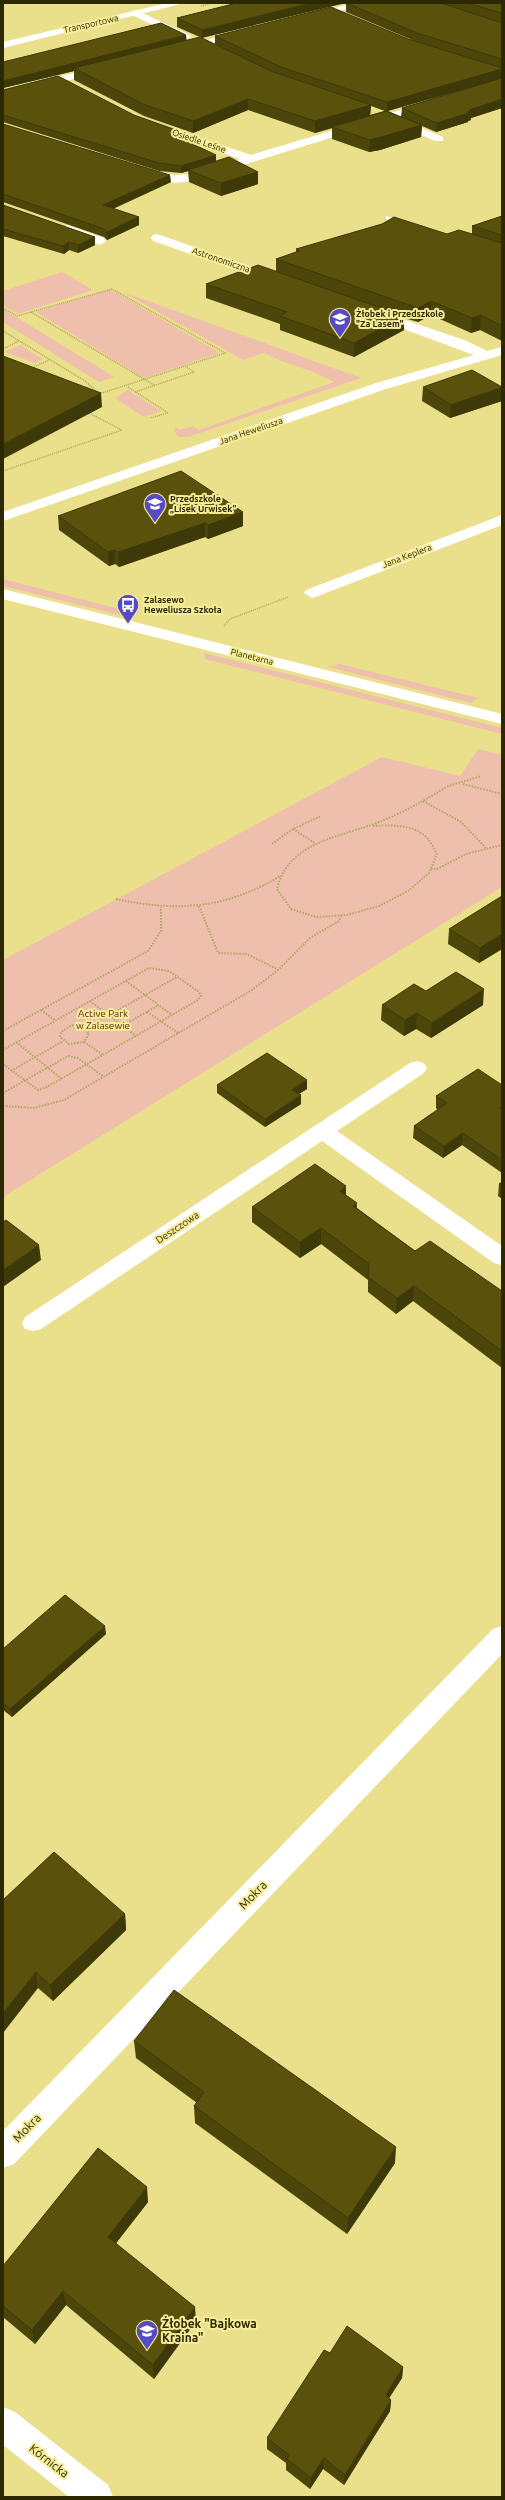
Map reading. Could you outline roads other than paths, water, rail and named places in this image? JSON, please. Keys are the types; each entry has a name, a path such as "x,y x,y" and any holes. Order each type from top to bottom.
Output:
{"street":[{"name":"Transportowa","path":"3,45 180,3"},
{"path":"301,19 364,3"},
{"path":"332,11 346,17"},
{"path":"136,13 215,50"},
{"path":"172,52 255,30"},
{"path":"3,94 113,66"},
{"path":"61,79 74,86"},
{"name":"Osiedle Leśne","path":"129,166 157,176 181,179 252,159 444,100"},
{"path":"372,112 439,139"},
{"name":"Osiedle Leśne","path":"139,119 252,159"},
{"path":"55,225 100,241"},
{"name":"Astronomiczna","path":"157,238 285,283"},
{"path":"366,311 462,344 487,356"},
{"name":"Jana Heweliusza","path":"3,517 381,386 502,351"},
{"name":"Jana Keplera","path":"312,592 502,520"},
{"name":"Planetarna","path":"3,594 502,719"},
{"name":"Deszczowa","path":"33,1323 417,1068"},
{"path":"322,1131 502,1257"},
{"name":"Mokra","path":"3,2153 502,1637"},
{"name":"Kórnicka","path":"3,2424 96,2497"}],"lane":[{"path":"389,218 419,228"}],"place":[{"name":"Żłobek i Przedszkole \"Za Lasem\"","path":"340,338"},
{"name":"Przedszkole „Lisek Urwisek”","path":"155,524"},
{"name":"Zalasewo Heweliusza Szkoła","path":"128,624"},
{"name":"Żłobek \"Bajkowa Kraina\"","path":"147,2350"}],"park label":[{"name":"Active Park w Zalasewie","path":"103,1018"}]}
